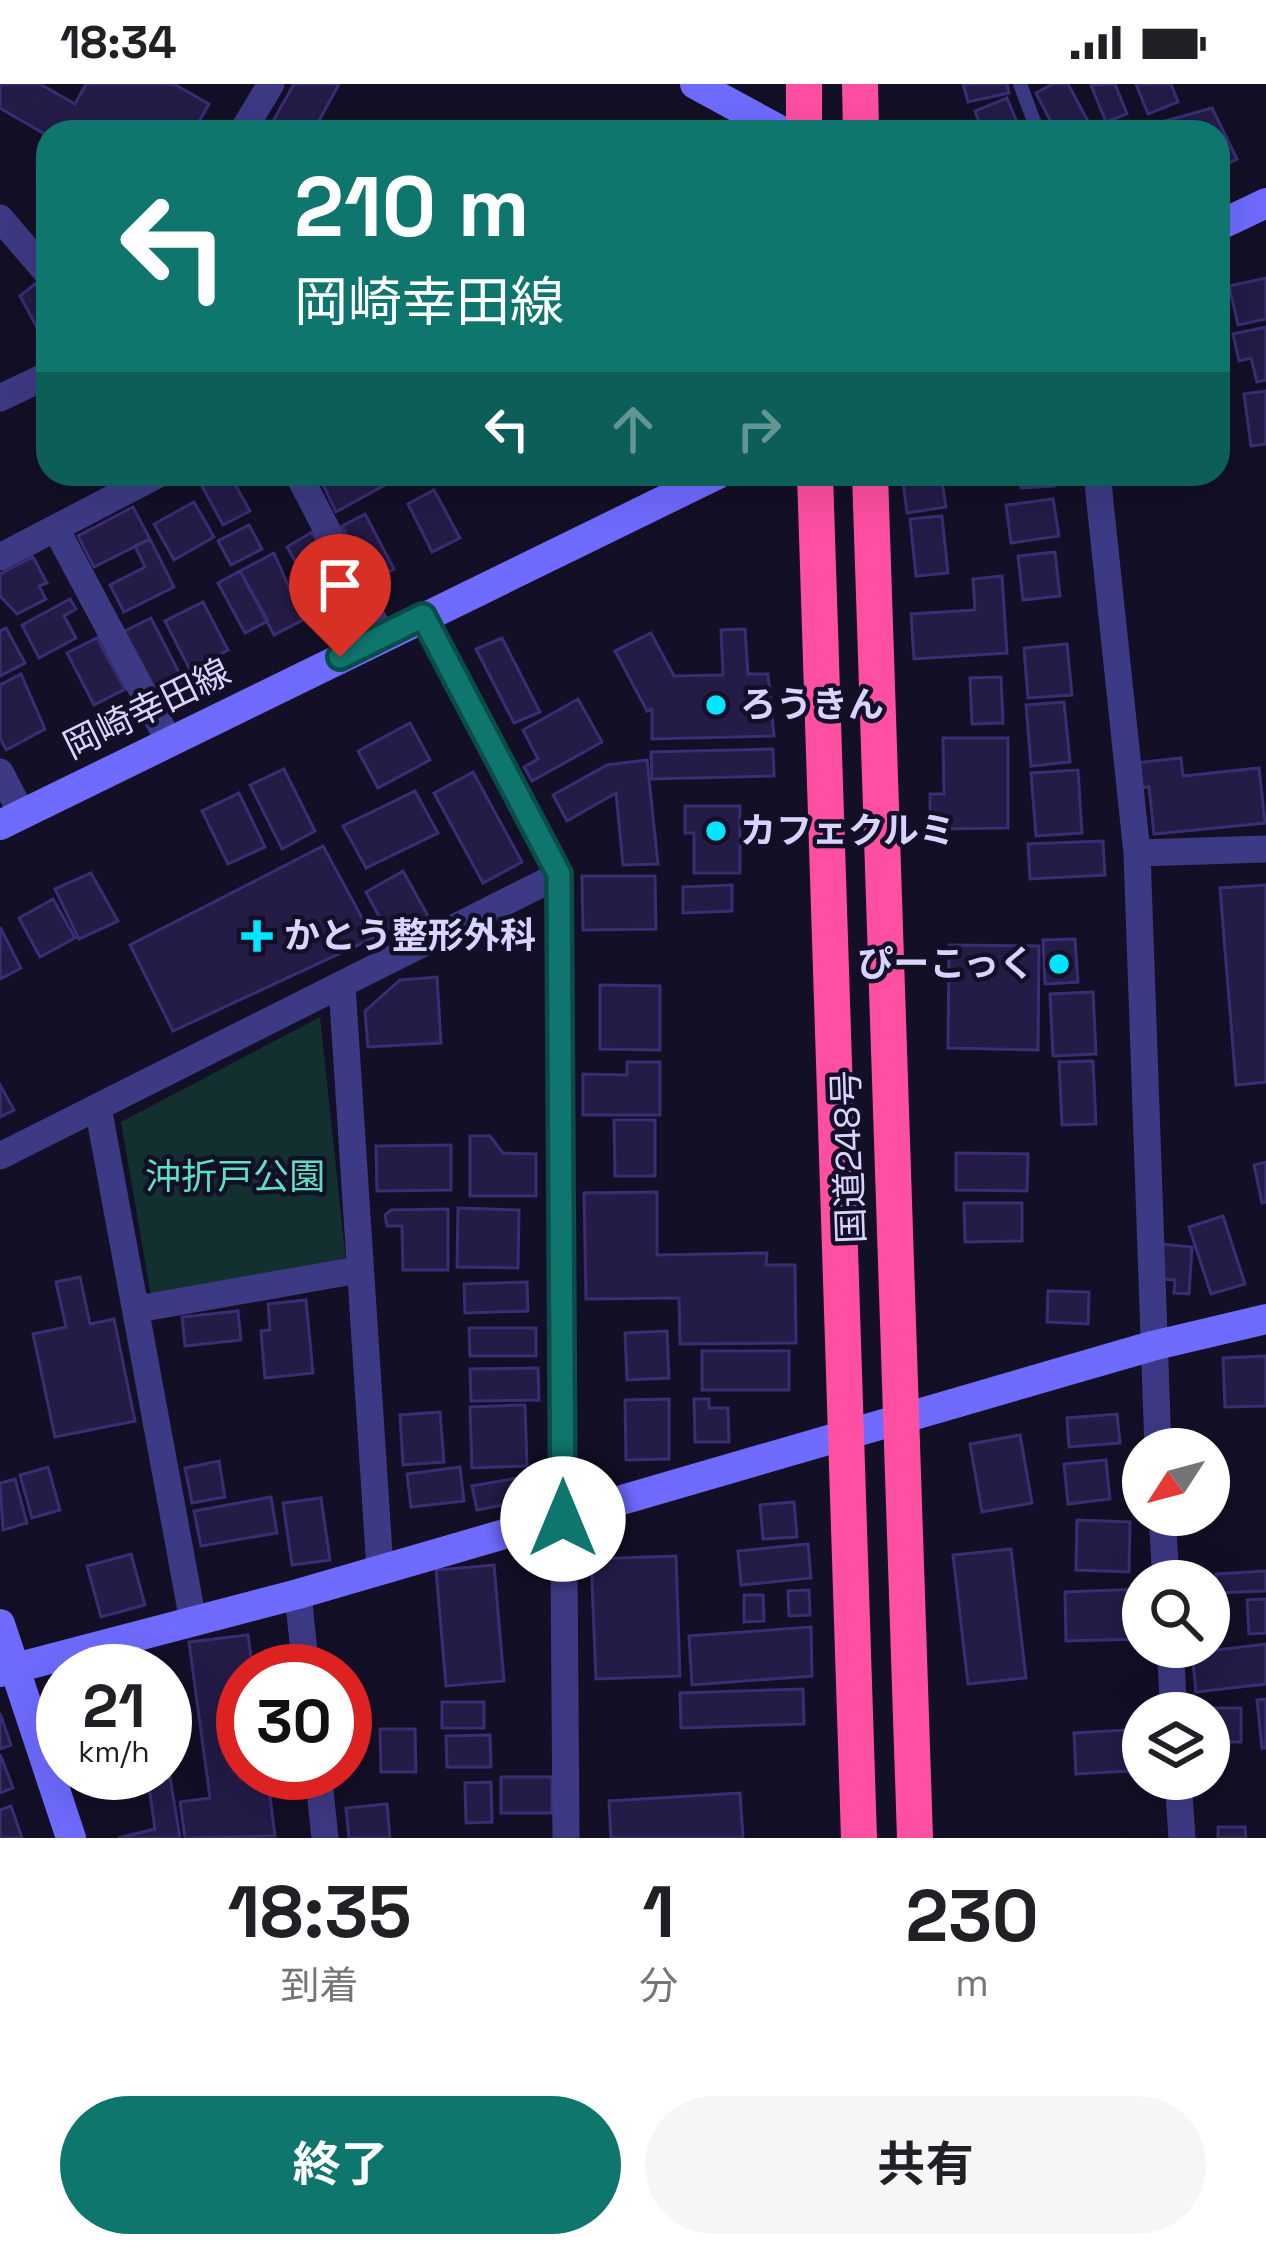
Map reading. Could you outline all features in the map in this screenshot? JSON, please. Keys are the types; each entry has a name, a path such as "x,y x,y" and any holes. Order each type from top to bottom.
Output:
{"highway":[{"path":"804,84 804,120"},
{"path":"860,84 861,120"},
{"name":"国道248号","path":"815,486 859,1838"},
{"name":"国道248号","path":"870,486 915,1838"}],"street":[{"path":"249,120 271,84"},
{"path":"695,84 761,120"},
{"path":"1230,220 1266,203"},
{"path":"0,218 36,260"},
{"path":"0,398 36,381"},
{"path":"0,557 137,486"},
{"path":"304,486 382,636"},
{"name":"岡崎幸田線","path":"11,820 693,486"},
{"path":"1098,486 1138,853 1157,1428"},
{"path":"56,529 169,741"},
{"path":"423,616 559,874 566,1838"},
{"path":"0,772 11,820"},
{"path":"1138,853 1266,849"},
{"path":"0,1156 559,874"},
{"path":"341,986 380,1569"},
{"path":"98,1108 193,1621"},
{"path":"138,1309 358,1270"},
{"path":"8,1670 563,1519 1151,1346 1266,1319"},
{"path":"298,1594 303,1644"},
{"path":"0,1624 8,1670 71,1838"},
{"path":"321,1800 325,1838"},
{"path":"1179,1800 1182,1838"}],"lane":[{"path":"1020,84 1034,120"}],"green space":[{"name":"沖折戸公園","path":"320,1017 346,1261 151,1296 121,1122"}],"building":[{"path":"0,84 40,84 75,104 86,84 174,84 209,104 200,120 36,120 36,129 0,108"},
{"path":"294,84 339,84 319,120 274,120"},
{"path":"963,84 1007,84 1009,93 968,102"},
{"path":"1053,84 1068,84 1087,120 1050,120 1036,93"},
{"path":"1115,84 1127,114 1105,120 1091,85"},
{"path":"1136,84 1171,84 1178,102 1148,114"},
{"path":"1007,98 1016,120 978,120 975,111"},
{"path":"1212,108 1218,120 1169,120"},
{"path":"1266,278 1266,319 1238,325 1230,286"},
{"path":"36,283 36,326 20,296"},
{"path":"1266,327 1266,380 1257,382 1251,358 1239,361 1233,334"},
{"path":"1266,391 1266,444 1251,446 1244,394"},
{"path":"202,486 236,486 250,511 223,525"},
{"path":"324,486 383,486 336,512"},
{"path":"904,486 943,486 946,507 907,513"},
{"path":"434,490 460,538 432,552 408,504"},
{"path":"1053,499 1059,536 1011,543 1006,505"},
{"path":"194,502 214,537 174,560 154,524"},
{"path":"133,507 150,539 94,567 78,536"},
{"path":"365,514 394,569 371,581 342,526"},
{"path":"942,516 948,573 916,576 910,519"},
{"path":"249,525 262,549 231,565 218,541"},
{"path":"312,532 341,584 316,598 287,547"},
{"path":"150,539 174,587 124,612 110,585 145,567 135,546"},
{"path":"1055,552 1060,596 1023,600 1018,556"},
{"path":"274,553 303,620 274,635 240,571"},
{"path":"33,557 47,583 39,586 46,599 17,614 0,596 0,574"},
{"path":"240,571 268,621 245,633 218,583"},
{"path":"1002,576 1007,653 914,659 911,614 975,610 973,579"},
{"path":"70,599 76,609 64,616 76,638 39,658 22,625"},
{"path":"203,602 228,650 190,670 165,621"},
{"path":"151,618 184,682 156,696 123,632"},
{"path":"6,628 25,663 0,676 0,631"},
{"path":"745,629 748,674 768,674 774,736 652,739 652,709 647,711 615,651 651,633 674,676 723,675 721,630"},
{"path":"97,638 125,689 94,705 67,653"},
{"path":"502,638 540,712 514,723 476,649"},
{"path":"1067,644 1072,695 1028,698 1024,648"},
{"path":"21,674 45,729 6,750 0,738 0,685"},
{"path":"1001,677 1003,723 972,724 970,678"},
{"path":"578,699 602,742 532,781 524,767 538,759 523,730"},
{"path":"1064,702 1070,762 1031,766 1026,705"},
{"path":"410,723 430,760 378,788 358,751"},
{"path":"943,738 1008,738 1008,828 930,829 930,794 944,794"},
{"path":"773,749 774,776 652,779 651,752"},
{"path":"1181,758 1183,776 1259,768 1265,823 1154,834 1149,787 1138,788 1135,763"},
{"path":"647,760 658,864 623,865 616,793 567,821 553,795 607,765"},
{"path":"284,769 315,831 282,849 250,785"},
{"path":"1078,770 1082,833 1036,836 1031,773"},
{"path":"473,772 522,862 483,883 434,793"},
{"path":"415,791 438,833 366,868 343,826"},
{"path":"239,793 265,847 228,864 202,811"},
{"path":"685,806 740,806 740,873 694,873 694,833 685,833"},
{"path":"1103,841 1105,875 1030,879 1028,844"},
{"path":"323,846 373,938 173,1031 130,945"},
{"path":"403,871 428,916 390,937 366,892"},
{"path":"91,873 118,921 79,939 55,889"},
{"path":"582,876 655,876 656,929 583,930"},
{"path":"732,885 732,911 683,913 683,887"},
{"path":"1266,885 1266,1082 1236,1085 1220,888"},
{"path":"53,899 75,938 40,957 19,918"},
{"path":"0,927 21,968 0,979"},
{"path":"1075,939 1078,982 1045,984 1043,940"},
{"path":"949,945 1039,946 1038,1050 948,1048"},
{"path":"437,977 441,1043 368,1047 365,1011 400,980"},
{"path":"600,985 660,986 660,1050 600,1049"},
{"path":"1093,992 1096,1054 1053,1056 1050,994"},
{"path":"1093,1061 1096,1124 1062,1125 1059,1062"},
{"path":"627,1062 660,1062 660,1115 583,1115 583,1074 627,1075"},
{"path":"0,1085 14,1110 0,1117"},
{"path":"614,1120 655,1120 655,1176 615,1176"},
{"path":"470,1136 490,1136 503,1153 536,1154 536,1196 470,1196"},
{"path":"451,1145 451,1190 377,1191 376,1146"},
{"path":"956,1153 1028,1154 1027,1191 956,1190"},
{"path":"1266,1162 1266,1202 1262,1203 1254,1165"},
{"path":"657,1192 657,1255 767,1253 766,1265 795,1265 796,1343 680,1344 679,1298 586,1299 584,1193"},
{"path":"964,1203 1022,1203 1022,1241 965,1242"},
{"path":"458,1208 519,1210 518,1268 457,1267"},
{"path":"448,1209 448,1270 403,1270 402,1226 387,1226 385,1215 391,1210"},
{"path":"1223,1216 1245,1284 1211,1294 1189,1227"},
{"path":"1151,1243 1192,1247 1189,1294 1174,1293 1175,1280 1149,1278"},
{"path":"80,1277 90,1324 114,1319 135,1421 55,1437 33,1334 66,1327 56,1282"},
{"path":"527,1282 528,1311 465,1313 464,1284"},
{"path":"1048,1291 1089,1292 1088,1324 1047,1322"},
{"path":"306,1300 313,1373 265,1378 261,1331 270,1330 268,1304"},
{"path":"238,1311 241,1340 185,1346 182,1317"},
{"path":"469,1328 536,1328 536,1356 470,1356"},
{"path":"667,1331 669,1378 627,1380 625,1333"},
{"path":"702,1351 789,1351 789,1390 702,1390"},
{"path":"1266,1356 1266,1406 1225,1407 1223,1358"},
{"path":"538,1368 539,1400 471,1401 470,1369"},
{"path":"669,1399 669,1459 626,1460 625,1400"},
{"path":"694,1399 709,1399 709,1408 728,1408 729,1442 695,1442"},
{"path":"525,1405 527,1466 472,1468 470,1407"},
{"path":"440,1412 444,1462 403,1465 400,1415"},
{"path":"1117,1414 1120,1443 1069,1447 1067,1418"},
{"path":"1020,1435 1032,1503 982,1512 970,1444"},
{"path":"1106,1460 1110,1499 1068,1504 1064,1464"},
{"path":"219,1461 225,1497 192,1503 185,1468"},
{"path":"48,1467 60,1510 32,1518 20,1475"},
{"path":"460,1467 464,1501 411,1507 407,1474"},
{"path":"540,1474 544,1497 477,1510 472,1486"},
{"path":"15,1479 27,1523 3,1530 0,1483"},
{"path":"271,1497 277,1533 201,1546 194,1511"},
{"path":"321,1498 330,1560 292,1565 283,1503"},
{"path":"794,1502 797,1537 763,1539 760,1505"},
{"path":"1077,1520 1122,1522 1122,1536 1130,1536 1129,1560 1122,1560 1122,1572 1076,1570"},
{"path":"808,1544 811,1578 741,1585 738,1551"},
{"path":"1011,1549 1026,1678 968,1684 953,1555"},
{"path":"131,1554 145,1605 101,1617 87,1566"},
{"path":"676,1556 680,1676 596,1679 591,1559"},
{"path":"494,1565 504,1681 446,1686 436,1570"},
{"path":"1266,1571 1266,1591 1230,1592 1230,1573"},
{"path":"809,1590 810,1615 789,1616 788,1591"},
{"path":"1122,1590 1122,1640 1066,1641 1065,1592"},
{"path":"744,1595 763,1595 764,1621 744,1622"},
{"path":"1266,1599 1266,1633 1249,1634 1247,1600"},
{"path":"811,1627 812,1676 692,1685 689,1636"},
{"path":"248,1635 249,1644 216,1644 216,1800 270,1800 275,1836 185,1838 180,1802 210,1798 189,1642"},
{"path":"1266,1644 1266,1684 1196,1692 1194,1668 1230,1668 1230,1648"},
{"path":"803,1689 804,1724 681,1728 680,1693"},
{"path":"1266,1699 1266,1748 1262,1748 1257,1700"},
{"path":"442,1702 484,1702 484,1728 442,1728"},
{"path":"1230,1708 1241,1708 1241,1742 1230,1742"},
{"path":"0,1713 11,1745 0,1749"},
{"path":"380,1729 415,1729 416,1772 381,1772"},
{"path":"1122,1730 1122,1771 1076,1774 1074,1733"},
{"path":"490,1735 491,1767 447,1767 446,1736"},
{"path":"0,1754 13,1788 0,1793"},
{"path":"501,1777 552,1777 552,1813 501,1813"},
{"path":"491,1782 492,1822 466,1823 465,1783"},
{"path":"740,1793 743,1838 611,1838 609,1801"},
{"path":"151,1800 174,1800 180,1838 118,1838 155,1829"},
{"path":"387,1804 390,1838 349,1838 346,1808"},
{"path":"11,1806 22,1838 0,1838 0,1810"},
{"path":"1218,1827 1245,1827 1246,1838 1218,1838"}],"place":[{"name":"ろうきん","path":"716,705"},
{"name":"カフェクルミ","path":"716,831"},
{"name":"かとう整形外科","path":"257,936"},
{"name":"ぴーこっく","path":"1059,964"}],"route":[{"path":"340,657 423,616 559,874 563,1519"}]}
